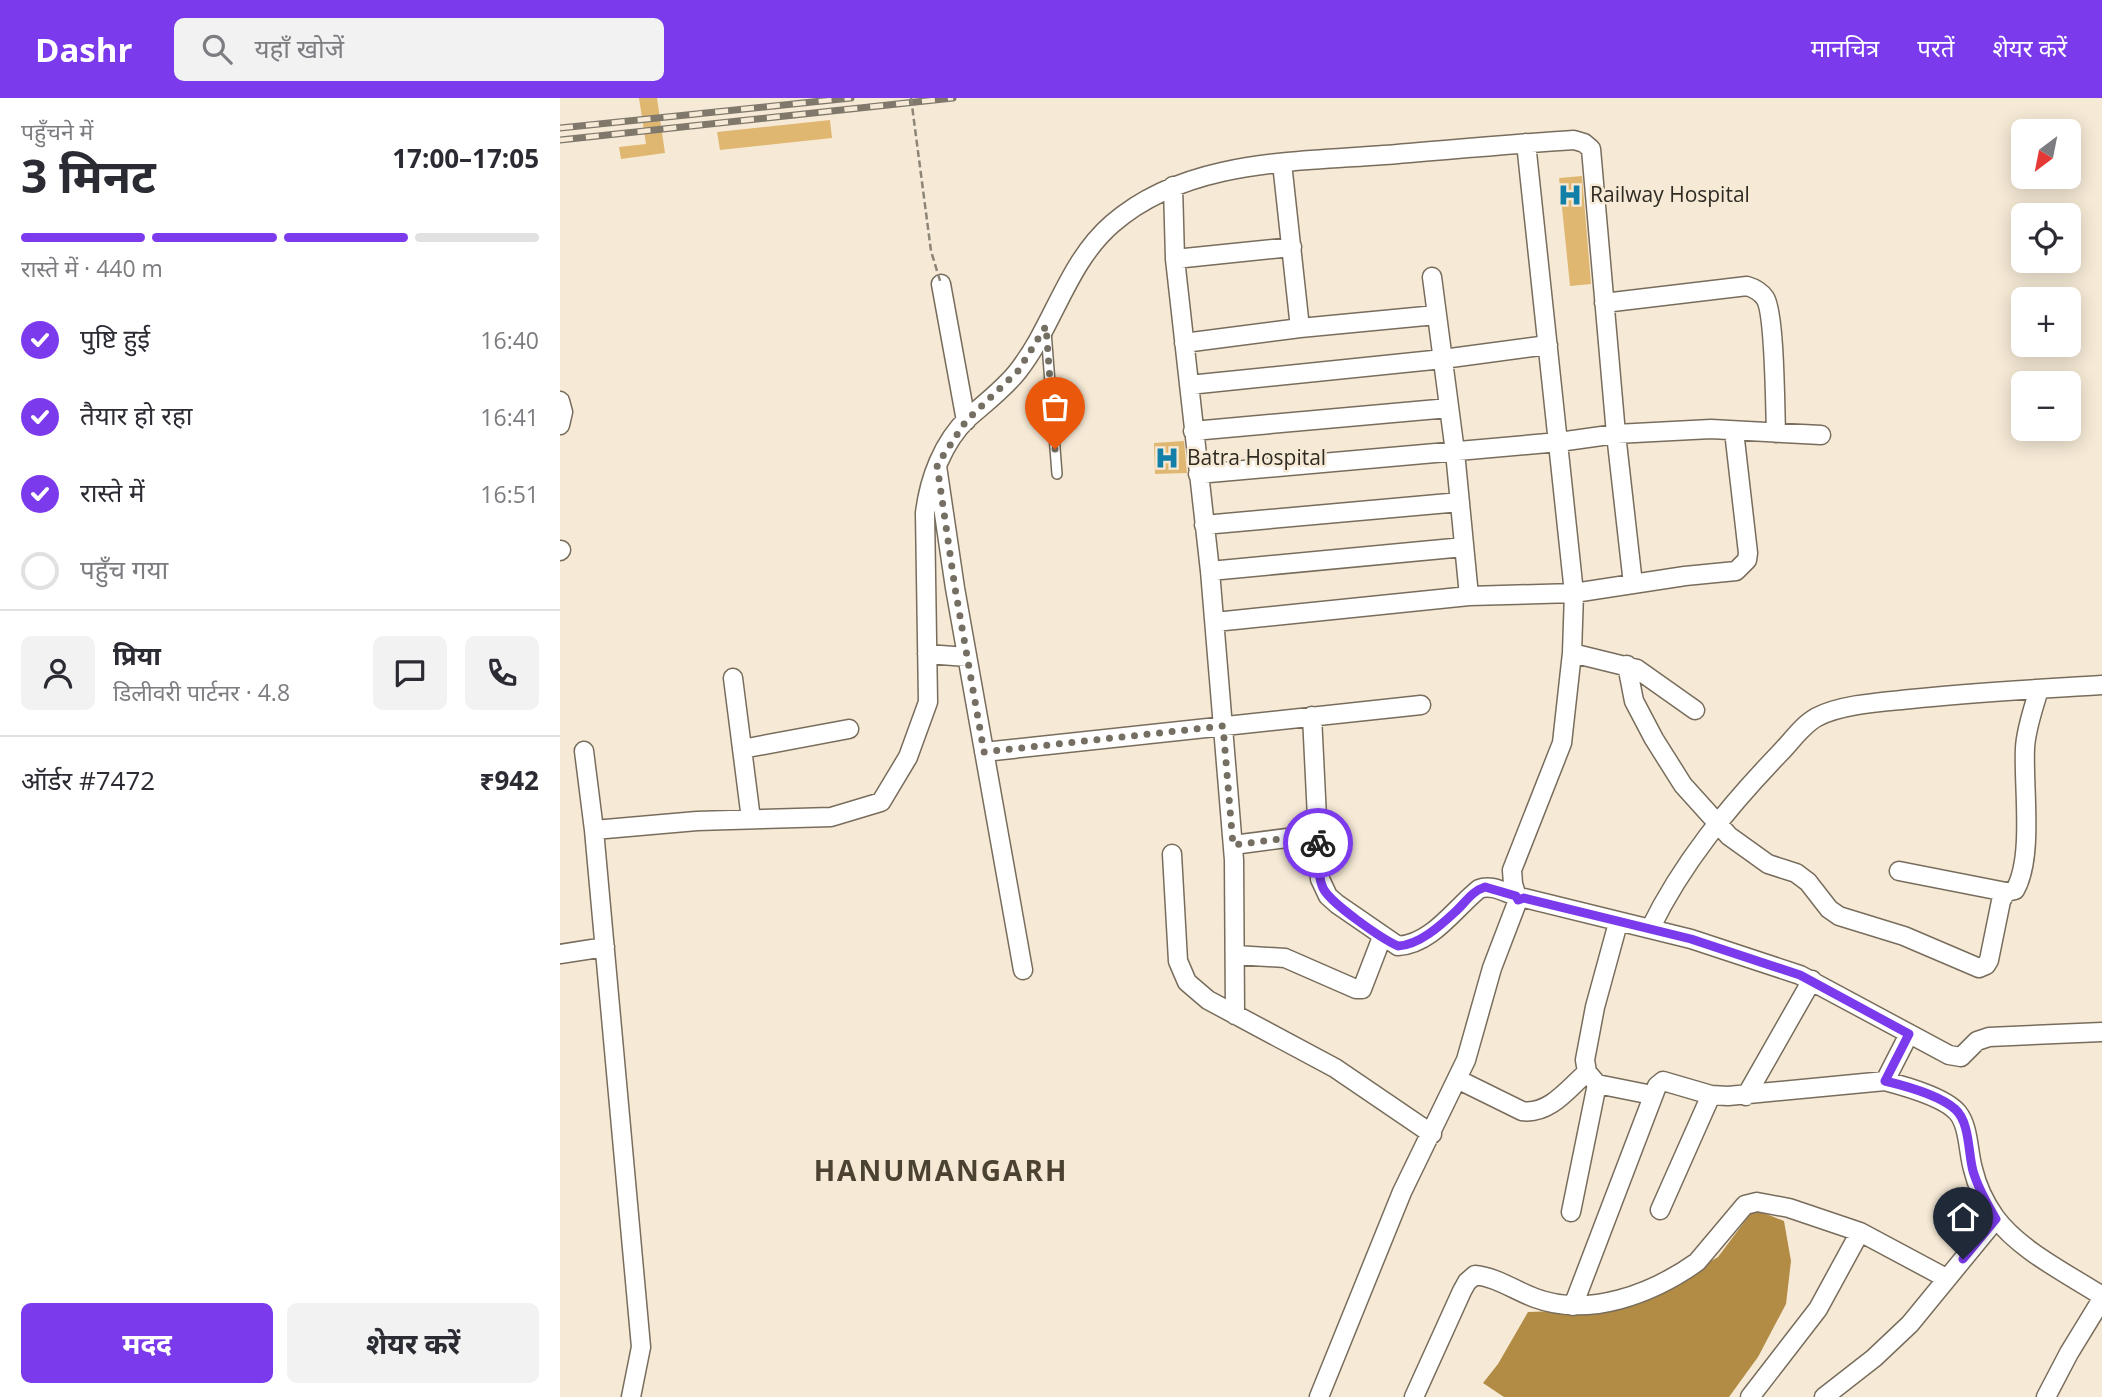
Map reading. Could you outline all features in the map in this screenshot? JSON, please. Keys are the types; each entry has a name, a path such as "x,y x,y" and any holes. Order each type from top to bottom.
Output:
{"street":[{"path":"594,830 697,821 831,817 881,802 908,757 928,702 925,513 928,488 937,465 966,421 1018,371 1091,246 1112,224 1140,205 1173,186 1205,175 1282,163 1526,143 1574,140 1584,142 1591,149 1616,434 1633,584"},
{"path":"1319,1397 1405,1185 1432,1134 1472,1045 1492,968 1517,898 1513,870 1562,743 1572,653 1574,593 1526,143"},
{"path":"1282,163 1300,328"},
{"path":"1173,186 1175,259 1210,571 1233,845 1235,1015"},
{"path":"1175,259 1292,247"},
{"path":"1432,277 1455,452 1469,596"},
{"path":"941,284 966,421"},
{"path":"1604,303 1747,286 1756,289 1765,298 1770,321 1776,433"},
{"path":"1184,343 1436,315"},
{"path":"1189,385 1443,359 1548,345"},
{"path":"560,401 563,412 560,425"},
{"path":"1193,431 1449,408"},
{"path":"1198,474 1455,452 1616,434 1711,429 1821,435"},
{"path":"1215,622 1469,596 1574,593 1736,570 1747,560 1748,542 1734,431"},
{"path":"937,465 967,657 1023,970"},
{"path":"1204,525 1460,502"},
{"path":"1210,571 1464,547"},
{"path":"1572,653 1627,665 1648,676 1695,710"},
{"path":"927,654 967,657"},
{"path":"1627,665 1631,692 1643,720 1683,785 1718,825 1758,858 1796,873 1808,882 1829,909 1839,916 1904,936 1979,968 1989,960 2001,901 2007,892"},
{"path":"733,678 751,819"},
{"path":"1650,929 1666,896 1701,844 1767,766 1819,716 1869,703 1969,693 2102,685"},
{"path":"1899,871 2007,892 2015,890 2023,860 2025,745 2039,689"},
{"path":"984,752 1421,705"},
{"path":"1312,716 1320,878 1323,888 1337,904 1398,946 1416,941 1447,920 1473,894 1485,887 1517,898 1691,939 1812,980 1949,1055 1961,1057 1977,1041 1989,1037 2102,1032"},
{"path":"742,749 849,729"},
{"path":"584,751 594,830 641,1347 631,1397"},
{"path":"1233,845 1318,834"},
{"path":"1172,853 1178,961 1181,972 1195,990 1235,1015 1335,1068 1432,1134"},
{"path":"1571,1212 1592,1078 1585,1060 1595,1007 1618,923"},
{"path":"1235,955 1285,958 1356,989 1362,989 1382,937"},
{"path":"560,954 605,947"},
{"path":"1746,1096 1812,980"},
{"path":"1885,1081 1909,1034"},
{"path":"1457,1079 1522,1111 1531,1112 1548,1107 1592,1078 1652,1095"},
{"path":"1573,1306 1652,1095 1663,1081 1711,1095 1746,1096 1885,1081 1916,1090 1956,1110 1962,1118 1973,1172 1996,1219 2027,1247 2102,1298 2052,1395"},
{"path":"1660,1210 1711,1095"},
{"path":"1414,1397 1462,1291 1475,1275 1487,1276 1552,1304 1597,1305 1621,1298 1688,1269 1698,1262 1745,1205 1757,1202 1789,1208 1860,1232 1947,1278"},
{"path":"1824,1397 1890,1344 1910,1324 1996,1219"},
{"path":"1750,1397 1818,1309 1860,1232"}],"lane":[{"path":"1046,326 1057,474"}],"path":[{"path":"911,98 931,251 941,284"}],"shaded area":[{"path":"1754,1209 1784,1221 1791,1261 1786,1304 1758,1357 1729,1397 1504,1397 1483,1383 1498,1364 1528,1312 1618,1309 1718,1257"}],"building":[{"path":"639,98 657,98 665,153 621,159 619,147 646,144"},
{"path":"830,120 832,138 720,150 717,132"},
{"path":"1582,176 1591,284 1570,286 1559,178"},
{"path":"1184,441 1187,473 1155,474 1154,443"}],"railway":[{"path":"560,128 851,98"},
{"path":"560,140 953,98"}],"way so far":[{"path":"1055,449 1046,326 1018,371 966,421 937,465 955,588 984,752 1223,726 1233,845 1318,834 1318,843"}],"place":[{"name":"Railway Hospital","path":"1570,195"},
{"name":"Batra Hospital","path":"1167,458"}],"district":[{"name":"HANUMANGARH","path":"941,1171"}],"route":[{"path":"1318,843 1320,878 1328,896 1366,926 1398,946 1406,946 1435,928 1479,889 1495,888 1516,896 1518,900 1524,898 1691,939 1800,975 1909,1034 1885,1081 1916,1090 1956,1110 1962,1118 1973,1172 1996,1219 1963,1259"}]}
